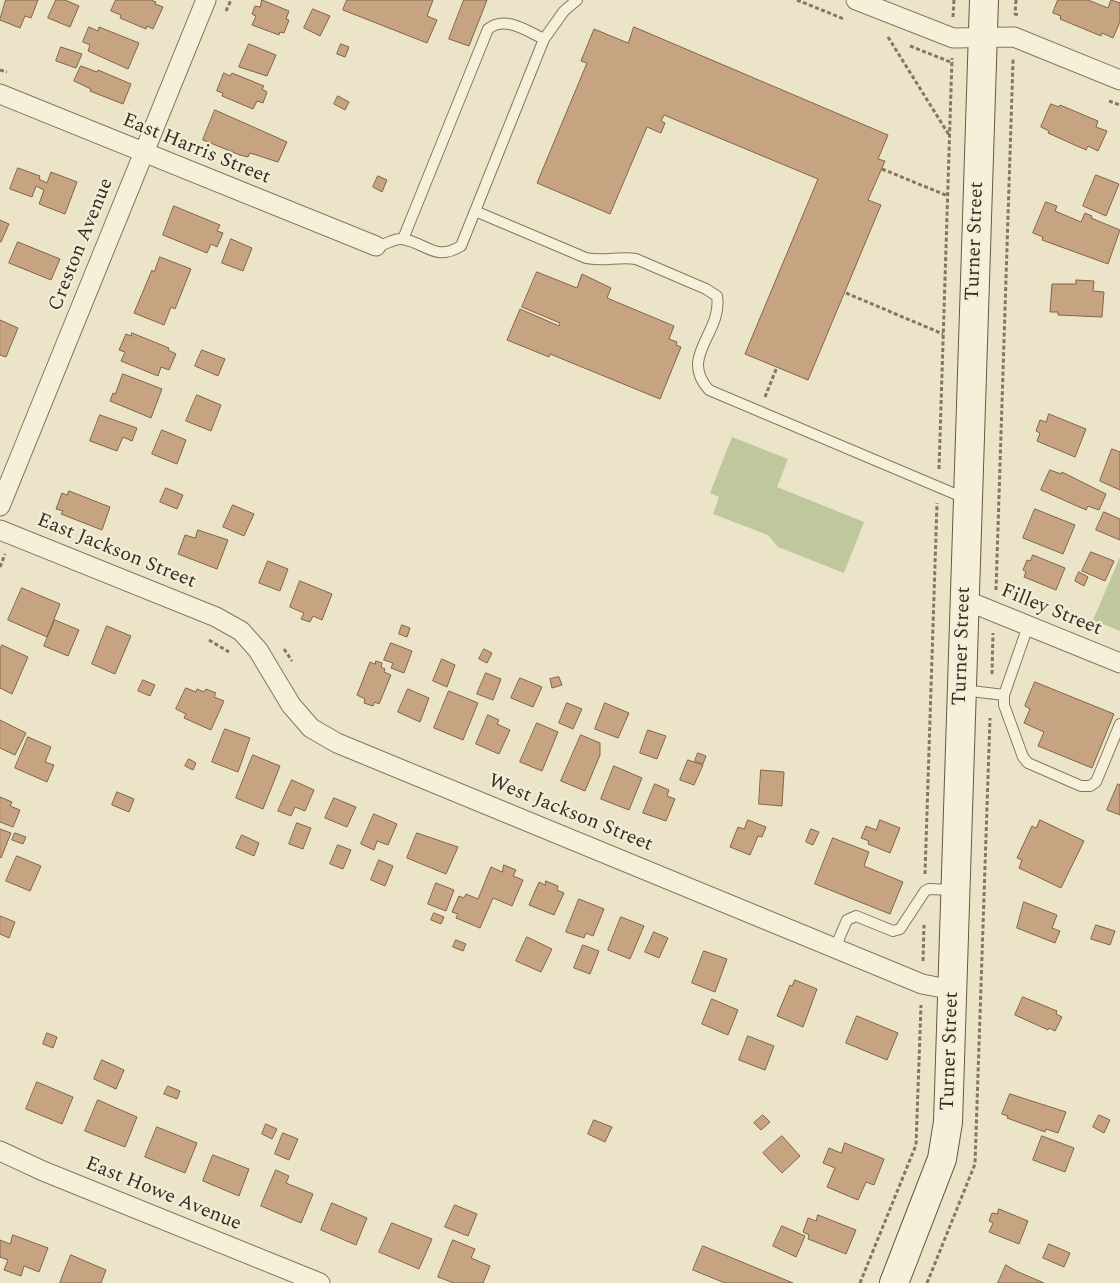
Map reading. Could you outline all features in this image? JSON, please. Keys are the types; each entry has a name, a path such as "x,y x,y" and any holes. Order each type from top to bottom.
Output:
{"street":[{"name":"Creston Avenue","path":"0,506 206,0"},
{"path":"856,0 953,38 1014,37 1120,80"},
{"name":"Turner Street","path":"894,1283 942,1159 948,1122 984,0"},
{"name":"East Harris Street","path":"0,94 376,246"},
{"name":"East Jackson Street","path":"0,530 216,617"},
{"name":"Filley Street","path":"965,600 1120,663"},
{"name":"West Jackson Street","path":"216,617 241,631 258,650 290,705 311,728 337,743 922,984 953,977"},
{"name":"East Howe Avenue","path":"0,1151 43,1171 315,1281"}],"lane":[{"path":"376,246 384,246 394,239 403,239 437,253 450,252 461,246 544,39 564,11 577,0"},
{"path":"403,239 488,29 495,23 504,22 544,39"},
{"path":"475,211 586,258 598,261 636,259 706,289 716,296 719,308 696,365 701,380 710,390 968,499"},
{"path":"1028,626 1004,695 1004,705 1023,757 1028,763 1081,786 1090,786 1096,782 1120,724"},
{"path":"962,690 1004,695"},
{"path":"835,948 847,920 851,916 856,916 893,931 900,929 925,891 929,889 956,890"}],"path":[{"path":"860,1283 916,1145 954,0"},
{"path":"888,37 950,136"},
{"path":"882,169 948,196"},
{"path":"846,293 943,334"},
{"path":"759,411 777,367"},
{"path":"283,647 292,663"},
{"path":"914,956 923,959 953,977 982,968"}],"green space":[{"path":"732,437 788,459 777,487 864,522 844,573 778,547 768,535 713,514 719,497 710,493"},
{"path":"1120,557 1120,631 1093,620"}],"building":[{"path":"6,0 38,0 31,18 25,16 20,28 0,20"},
{"path":"56,0 65,0 79,6 70,27 48,18"},
{"path":"116,0 151,0 163,7 153,29 147,26 146,29 120,18 121,15 111,11"},
{"path":"262,0 289,11 286,19 289,20 284,33 280,32 279,35 252,25 256,16 252,14 255,6 260,7"},
{"path":"347,0 433,0 427,16 437,20 427,43 343,10"},
{"path":"464,0 487,0 469,46 449,39"},
{"path":"1058,0 1088,0 1108,8 1111,0 1120,3 1120,22 1113,38 1102,33 1101,36 1060,19 1061,16 1053,13"},
{"path":"313,9 330,16 320,36 304,28"},
{"path":"89,27 98,31 99,27 139,43 128,69 88,51 90,45 83,42"},
{"path":"634,27 888,135 878,159 885,161 868,200 881,205 808,380 745,354 818,179 664,115 661,121 665,123 661,133 647,127 610,214 537,183 587,63 581,61 594,29 628,43"},
{"path":"249,44 276,55 267,76 239,67"},
{"path":"341,44 349,47 345,57 337,54"},
{"path":"61,47 82,54 76,68 56,61"},
{"path":"81,66 97,72 98,70 131,84 123,104 90,91 91,89 74,81"},
{"path":"224,73 230,76 232,73 264,86 262,89 267,92 263,103 257,101 253,109 222,96 223,93 217,91"},
{"path":"338,96 349,102 345,110 334,104"},
{"path":"1051,104 1059,107 1060,105 1098,121 1096,127 1107,131 1098,151 1088,146 1086,150 1048,133 1049,131 1041,127"},
{"path":"215,110 287,142 278,162 250,153 248,157 240,155 203,140"},
{"path":"18,168 40,176 39,179 47,183 51,172 77,182 65,214 39,204 44,190 36,186 32,197 10,189"},
{"path":"1096,175 1119,184 1106,216 1083,206"},
{"path":"378,176 387,180 382,192 373,187"},
{"path":"1046,202 1057,206 1055,211 1081,222 1085,213 1092,216 1091,218 1120,230 1108,264 1042,240 1043,237 1033,233"},
{"path":"174,206 220,225 217,231 223,233 217,247 211,244 207,253 163,235"},
{"path":"0,220 9,224 1,242 0,242"},
{"path":"231,239 252,248 243,271 222,263"},
{"path":"18,242 60,259 51,280 9,263"},
{"path":"160,257 191,269 175,309 171,307 164,325 134,313 152,270 154,272"},
{"path":"537,272 577,288 582,274 611,288 607,298 674,326 669,339 677,342 676,345 681,347 660,399 550,354 549,357 507,340 520,309 559,326 560,323 522,307"},
{"path":"1076,280 1094,281 1093,291 1104,292 1102,317 1058,315 1058,312 1050,312 1052,284 1076,284"},
{"path":"0,320 18,328 6,357 0,355"},
{"path":"132,333 169,348 168,350 176,354 169,370 161,367 158,376 121,361 125,352 119,350 126,334 131,336"},
{"path":"202,350 225,359 218,376 195,366"},
{"path":"123,374 162,389 151,418 110,401"},
{"path":"197,395 221,405 211,431 186,421"},
{"path":"1049,414 1086,429 1075,457 1037,441 1040,433 1036,431 1040,420 1046,422"},
{"path":"100,415 137,428 132,441 123,437 117,451 90,441"},
{"path":"162,430 186,440 177,464 152,454"},
{"path":"1112,449 1120,452 1120,490 1100,481"},
{"path":"1050,470 1061,474 1062,472 1106,494 1099,510 1088,506 1086,510 1041,490"},
{"path":"166,488 183,495 177,509 160,502"},
{"path":"69,491 110,507 102,530 61,514 63,511 56,509 62,493 67,495"},
{"path":"233,505 254,514 244,536 223,527"},
{"path":"1035,509 1075,525 1063,554 1023,538"},
{"path":"1104,512 1120,519 1120,540 1096,530"},
{"path":"198,530 228,540 217,569 178,554 185,535 195,538"},
{"path":"1091,552 1114,561 1105,581 1082,571"},
{"path":"1033,555 1065,568 1056,590 1024,577 1026,572 1023,570 1027,560 1030,561"},
{"path":"268,561 288,569 280,591 259,583"},
{"path":"1079,572 1088,577 1084,586 1075,581"},
{"path":"300,581 332,594 322,620 313,616 310,622 301,619 304,613 290,607"},
{"path":"22,588 60,604 47,637 8,620"},
{"path":"55,620 79,630 68,656 44,646"},
{"path":"402,625 410,628 407,637 399,634"},
{"path":"107,626 131,636 115,674 92,664"},
{"path":"391,643 412,651 404,673 391,668 393,663 384,660"},
{"path":"2,645 28,657 12,694 0,688 0,650"},
{"path":"484,649 492,653 487,663 479,659"},
{"path":"442,659 455,665 447,687 433,681"},
{"path":"376,661 382,663 381,667 385,669 384,672 391,675 379,704 375,702 373,706 364,703 365,699 357,695 370,662 375,664"},
{"path":"486,673 501,679 493,700 477,694"},
{"path":"559,677 562,685 552,688 550,679"},
{"path":"520,678 542,687 533,707 511,698"},
{"path":"143,680 155,685 150,696 138,691"},
{"path":"1035,682 1114,714 1092,768 1038,746 1044,732 1024,723 1030,709 1025,706"},
{"path":"186,688 196,692 197,689 204,692 206,689 216,693 214,697 224,701 211,730 184,718 186,714 176,709"},
{"path":"408,689 429,698 420,722 398,712"},
{"path":"449,691 478,703 463,740 434,728"},
{"path":"567,703 582,709 573,729 559,723"},
{"path":"605,703 629,713 618,738 595,729"},
{"path":"488,715 499,720 497,724 510,730 499,754 476,744"},
{"path":"0,720 26,733 15,755 0,748"},
{"path":"537,723 558,732 542,771 520,762"},
{"path":"225,729 250,738 238,772 212,762"},
{"path":"648,730 666,736 657,759 640,753"},
{"path":"581,735 600,743 600,755 585,791 561,781"},
{"path":"28,737 51,747 45,762 54,765 47,782 15,768"},
{"path":"698,753 706,756 703,764 695,761"},
{"path":"253,755 280,766 263,809 236,798"},
{"path":"189,759 196,763 193,770 185,766"},
{"path":"688,760 703,765 694,785 680,780"},
{"path":"614,766 642,778 629,810 601,799"},
{"path":"761,770 784,772 782,806 759,804"},
{"path":"292,780 314,790 305,811 295,807 291,816 278,811"},
{"path":"655,784 669,790 667,796 675,799 666,821 643,813"},
{"path":"1118,784 1120,785 1120,815 1107,810"},
{"path":"117,792 134,799 129,812 112,805"},
{"path":"0,797 12,802 10,806 20,810 13,827 0,822"},
{"path":"334,798 356,807 347,827 325,818"},
{"path":"374,814 397,824 388,845 377,841 374,850 361,844"},
{"path":"748,820 766,827 762,837 758,836 750,855 730,847 738,827 744,829"},
{"path":"880,820 900,828 890,853 868,844 869,841 861,838 866,826 876,830"},
{"path":"1040,820 1084,841 1061,888 1019,868 1022,860 1017,858 1032,826 1036,828"},
{"path":"297,823 311,828 303,849 289,844"},
{"path":"0,829 11,833 1,858 0,857"},
{"path":"811,829 819,832 813,845 806,842"},
{"path":"15,833 26,837 23,844 12,840"},
{"path":"417,833 458,847 446,874 407,858"},
{"path":"242,835 259,843 254,856 236,848"},
{"path":"833,838 869,852 864,866 903,882 890,914 815,884"},
{"path":"338,845 351,850 343,869 330,864"},
{"path":"17,856 41,866 30,891 6,881"},
{"path":"379,860 393,866 385,886 371,880"},
{"path":"504,865 516,870 513,876 523,880 512,906 493,898 480,928 456,918 458,914 452,912 459,896 464,898 466,894 478,899 491,867 502,872"},
{"path":"546,881 558,886 557,890 564,893 554,915 529,905 539,882 545,885"},
{"path":"436,883 454,890 446,911 428,904"},
{"path":"579,899 604,909 593,936 586,933 584,938 566,932"},
{"path":"1024,902 1057,915 1052,928 1060,931 1055,943 1017,928"},
{"path":"434,913 444,917 441,924 431,920"},
{"path":"0,916 15,922 9,938 0,934"},
{"path":"621,917 644,926 630,959 608,950"},
{"path":"1096,925 1115,931 1110,945 1091,939"},
{"path":"654,932 668,938 659,958 645,952"},
{"path":"527,937 552,949 541,972 516,961"},
{"path":"456,940 466,944 463,951 453,947"},
{"path":"583,945 599,951 590,974 574,968"},
{"path":"704,951 727,959 715,992 692,983"},
{"path":"795,980 817,989 803,1027 777,1016 790,985 792,986"},
{"path":"1023,997 1057,1011 1056,1014 1062,1017 1055,1031 1049,1028 1048,1030 1015,1015"},
{"path":"712,999 738,1010 728,1035 702,1024"},
{"path":"857,1016 898,1033 887,1060 846,1043"},
{"path":"47,1033 57,1037 53,1048 43,1044"},
{"path":"748,1036 774,1046 765,1070 739,1060"},
{"path":"102,1060 124,1070 116,1089 94,1079"},
{"path":"37,1082 73,1097 62,1124 26,1109"},
{"path":"168,1086 180,1091 177,1099 164,1094"},
{"path":"1010,1094 1066,1112 1058,1133 1046,1129 1045,1132 1007,1118 1008,1116 1002,1114"},
{"path":"98,1100 137,1117 125,1147 85,1131"},
{"path":"763,1115 770,1122 761,1130 754,1123"},
{"path":"1099,1115 1110,1120 1104,1133 1093,1127"},
{"path":"594,1120 612,1127 605,1142 588,1134"},
{"path":"266,1124 277,1129 272,1139 262,1134"},
{"path":"157,1127 197,1143 185,1173 145,1157"},
{"path":"283,1133 298,1139 289,1160 275,1154"},
{"path":"782,1136 800,1156 782,1173 763,1153"},
{"path":"1042,1136 1074,1148 1065,1172 1033,1160"},
{"path":"845,1143 884,1159 874,1185 866,1182 858,1200 827,1187 835,1168 823,1163 829,1148 841,1153"},
{"path":"213,1155 249,1169 239,1196 203,1181"},
{"path":"276,1170 289,1176 286,1183 313,1194 301,1223 261,1206"},
{"path":"332,1203 367,1218 356,1245 321,1230"},
{"path":"455,1205 477,1214 468,1236 445,1227"},
{"path":"999,1209 1028,1221 1019,1244 989,1232 993,1223 989,1221 992,1213 997,1214"},
{"path":"818,1215 856,1230 846,1254 808,1239 809,1235 803,1232 808,1218 816,1221"},
{"path":"392,1223 432,1239 419,1269 379,1252"},
{"path":"782,1226 805,1236 796,1257 773,1246"},
{"path":"13,1235 48,1248 39,1272 24,1266 21,1276 4,1270 8,1260 0,1257 0,1240 10,1244"},
{"path":"453,1240 475,1249 471,1258 490,1266 483,1283 454,1283 438,1277"},
{"path":"1049,1244 1070,1253 1064,1267 1043,1258"},
{"path":"703,1246 793,1283 725,1283 693,1270"},
{"path":"71,1255 106,1270 101,1283 60,1283"},
{"path":"1006,1265 1016,1271 1044,1283 998,1283"}]}
